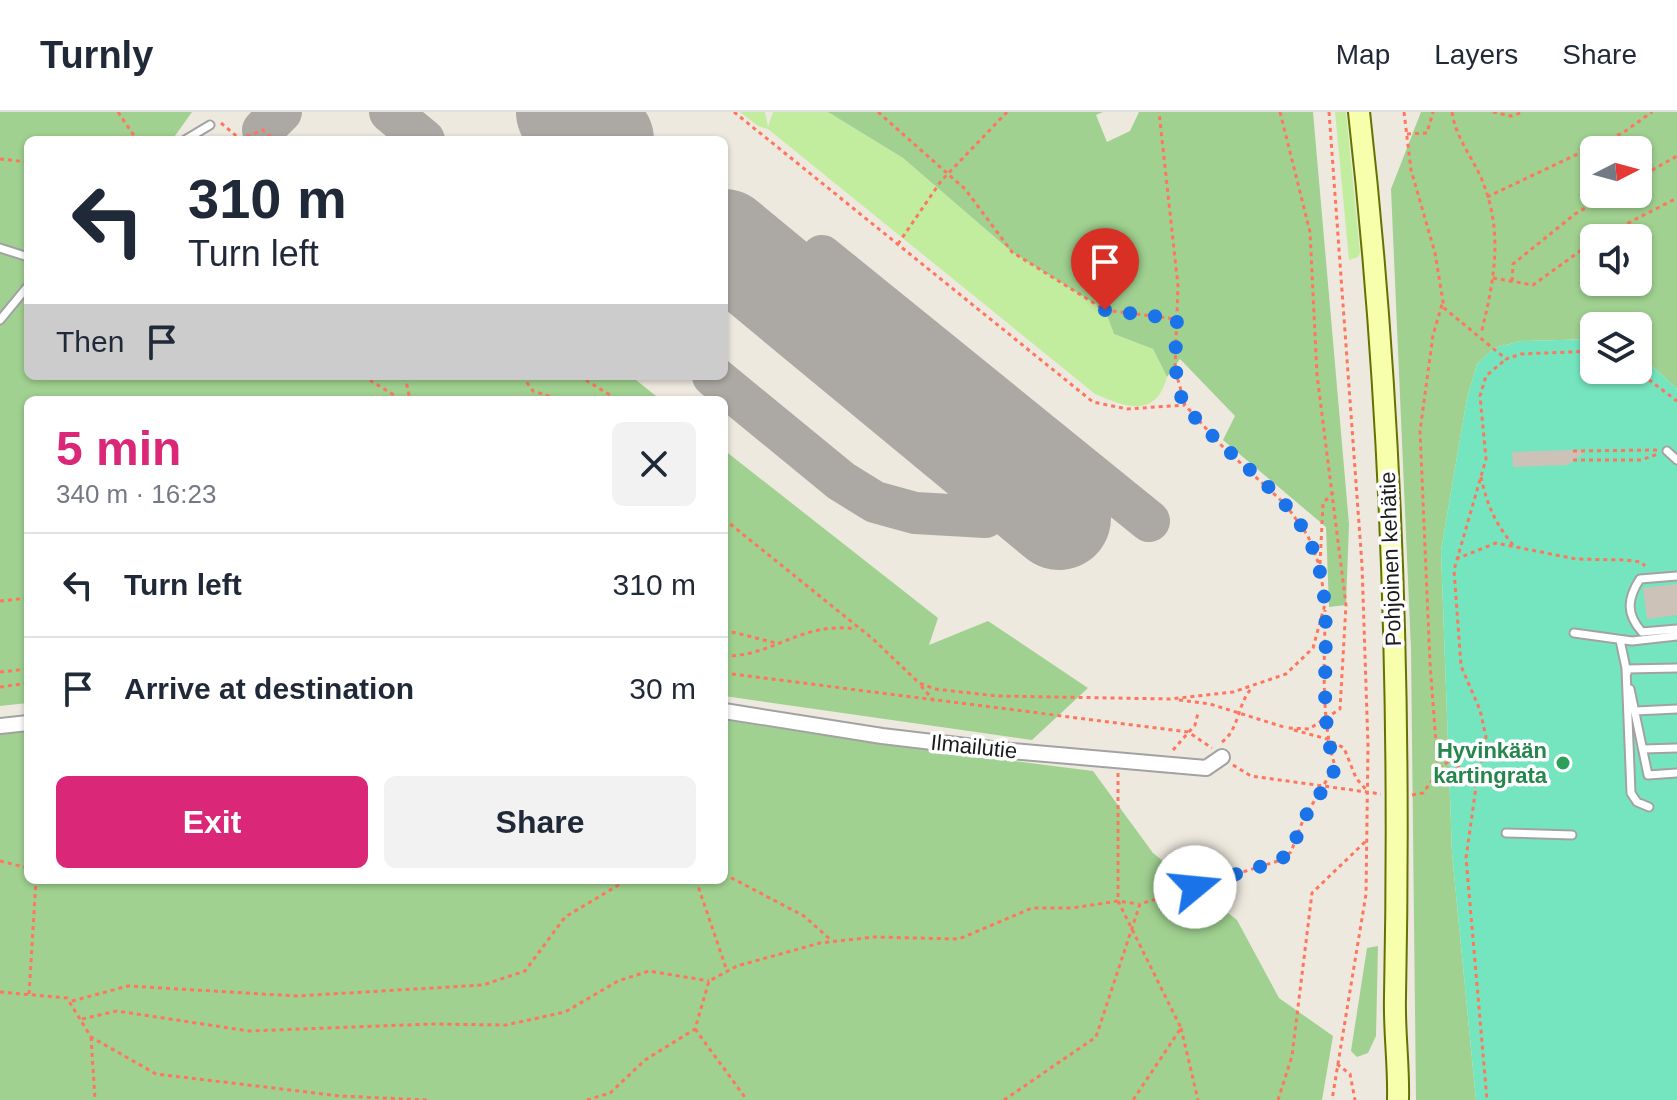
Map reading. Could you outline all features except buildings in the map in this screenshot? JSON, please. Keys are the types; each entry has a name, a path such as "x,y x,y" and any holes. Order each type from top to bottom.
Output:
{"main road":[{"name":"Pohjoinen kehätie","path":"1359,112 1372,245 1387,467 1397,796 1395,1008 1398,1100"},
{"name":"Pohjoinen kehätie","path":"1384,1100 1395,1008"}],"street":[{"name":"Ilmailutie","path":"728,712 882,736 1206,768 1218,752"},
{"path":"0,726 24,723"}],"lane":[{"path":"192,136 210,125"},
{"path":"0,248 24,256"},
{"path":"0,320 24,291"},
{"path":"1667,451 1677,460"},
{"path":"1677,576 1640,579 1629,596 1633,621 1642,632 1677,629"},
{"path":"1574,633 1620,640 1677,636"},
{"path":"1620,640 1648,775 1677,773"},
{"path":"1626,669 1677,668"},
{"path":"1626,669 1631,793 1637,802 1649,807"},
{"path":"1635,711 1677,709"},
{"path":"1643,749 1677,748"},
{"path":"1506,833 1572,835"}],"path":[{"path":"118,112 134,136"},
{"path":"734,112 1093,402 1127,409 1185,405"},
{"path":"878,112 965,189 1012,252 1105,310 1177,319"},
{"path":"897,244 948,173 1007,112"},
{"path":"1159,112 1178,286 1175,369 1185,405 1220,444 1286,505 1308,536 1320,567"},
{"path":"1280,112 1310,232 1317,375 1346,605 1340,709 1326,721 1309,729 1288,728"},
{"path":"1329,112 1362,565 1368,792 1362,926 1332,1100"},
{"path":"1404,112 1411,170 1435,253 1444,308 1506,359"},
{"path":"1407,134 1427,133 1433,112"},
{"path":"1452,112 1461,145 1482,179 1495,222 1497,249 1480,335"},
{"path":"1493,112 1511,116 1524,112"},
{"path":"1487,197 1624,132 1652,112"},
{"path":"210,125 222,123 237,136"},
{"path":"1652,170 1677,156"},
{"path":"0,159 24,162"},
{"path":"1626,224 1677,198"},
{"path":"1512,281 1513,264 1586,208"},
{"path":"1493,278 1533,285 1580,251"},
{"path":"1439,773 1430,663 1420,431 1433,335 1443,301"},
{"path":"1487,1100 1466,858 1486,737 1480,710 1461,666 1454,570 1486,459 1480,396 1486,376 1506,359 1521,354 1580,352"},
{"path":"370,380 396,396"},
{"path":"525,380 533,391 549,396"},
{"path":"586,380 612,396"},
{"path":"1652,382 1677,401"},
{"path":"1617,449 1618,459"},
{"path":"1641,449 1641,460"},
{"path":"1573,451 1667,451"},
{"path":"1573,460 1641,460 1667,451"},
{"path":"1481,474 1488,508 1496,525 1513,545"},
{"path":"82,1019 117,1011 249,1031 431,1024 506,1025 565,1012 618,981 649,971 709,981 727,971 832,941 874,937 959,939 1032,908 1072,908 1118,901 1140,904 1278,861 1291,852 1303,820 1335,766 1327,739 1325,604 1320,567 1323,503 1334,492"},
{"path":"728,527 860,629 919,683 934,701"},
{"path":"1456,559 1482,546 1496,543 1576,559 1641,562 1657,577"},
{"path":"0,601 24,598"},
{"path":"1170,699 1233,692 1286,674 1313,648 1325,604"},
{"path":"728,656 741,656 820,627 860,629"},
{"path":"728,631 776,643"},
{"path":"0,672 24,669"},
{"path":"728,674 1188,732 1251,776 1397,796 1423,793 1444,764 1452,760 1476,787"},
{"path":"919,683 961,694 1170,699 1210,704 1327,739 1344,748 1356,778 1368,792"},
{"path":"0,687 24,684"},
{"path":"1218,752 1229,737 1243,697 1256,684"},
{"path":"1167,764 1169,756 1195,725 1198,713"},
{"path":"1119,759 1118,901 1181,1028 1198,1100"},
{"path":"1278,1100 1292,1056 1312,893 1368,839"},
{"path":"0,861 24,867"},
{"path":"728,876 804,916 832,941"},
{"path":"29,994 36,884"},
{"path":"72,1001 128,986 297,996 483,985 525,971 565,917 620,884"},
{"path":"697,884 727,971"},
{"path":"1004,1100 1096,1037 1140,904"},
{"path":"587,1100 610,1093 645,1060 695,1029 709,981"},
{"path":"0,992 72,1001 91,1037 95,1100"},
{"path":"1133,1100 1181,1028"},
{"path":"695,1029 747,1100"},
{"path":"91,1037 156,1074 340,1096 427,1100"},
{"path":"1337,1064 1350,1074 1355,1100"}],"green space":[{"path":"0,112 192,112 175,136 24,136 24,380 636,380 656,396 24,396 24,703 0,706"},
{"path":"740,112 765,112 768,127 773,112 828,112 903,158 1012,252 1105,310 1114,334 1153,349 1167,377 1162,390 1155,399 1138,406 1117,403 1095,394 768,129 758,126"},
{"path":"828,112 1103,112 1096,115 1107,142 1130,131 1139,112 1313,112 1349,524 1346,605 1329,607 1326,527 1223,440 1235,416 1180,359 1167,377 1153,349 1114,334 1105,310 1012,252 903,158"},
{"path":"1335,112 1346,112 1360,253 1349,260"},
{"path":"1421,112 1677,112 1677,389 1652,366 1652,312 1580,312 1580,339 1521,341 1494,348 1477,364 1467,398 1441,551 1452,853 1476,1100 1416,1100 1411,649 1391,189"},
{"name":"Hyvinkään kartingrata","path":"1580,339 1580,384 1652,384 1652,366 1677,389 1677,1100 1476,1100 1452,853 1441,551 1467,398 1477,364 1494,348 1521,341"},
{"path":"728,453 938,618 929,645 988,621 1088,688 1032,740 728,697"},
{"path":"728,721 1093,771 1153,853 1237,920 1279,998 1333,1036 1322,1100 0,1100 0,733 24,730 24,884 728,884"},
{"path":"1378,946 1376,1036 1368,1053 1357,1057 1351,1051 1367,948"}],"taxiway":[{"path":"263,130 281,112"},
{"path":"390,112 419,136"},
{"path":"822,256 1149,521"},
{"path":"718,380 841,481 875,502 915,513 985,517 1017,483"}],"runway":[{"path":"568,112 597,136"},
{"path":"728,244 1059,518"}],"place":[{"name":"Hyvinkään kartingrata","path":"1563,763"}],"route":[{"path":"1105,310 1177,319 1175,369 1185,405 1220,444 1286,505 1308,536 1320,567 1325,604 1327,739 1335,766 1333,774 1303,820 1291,852 1278,861 1195,887"}]}
